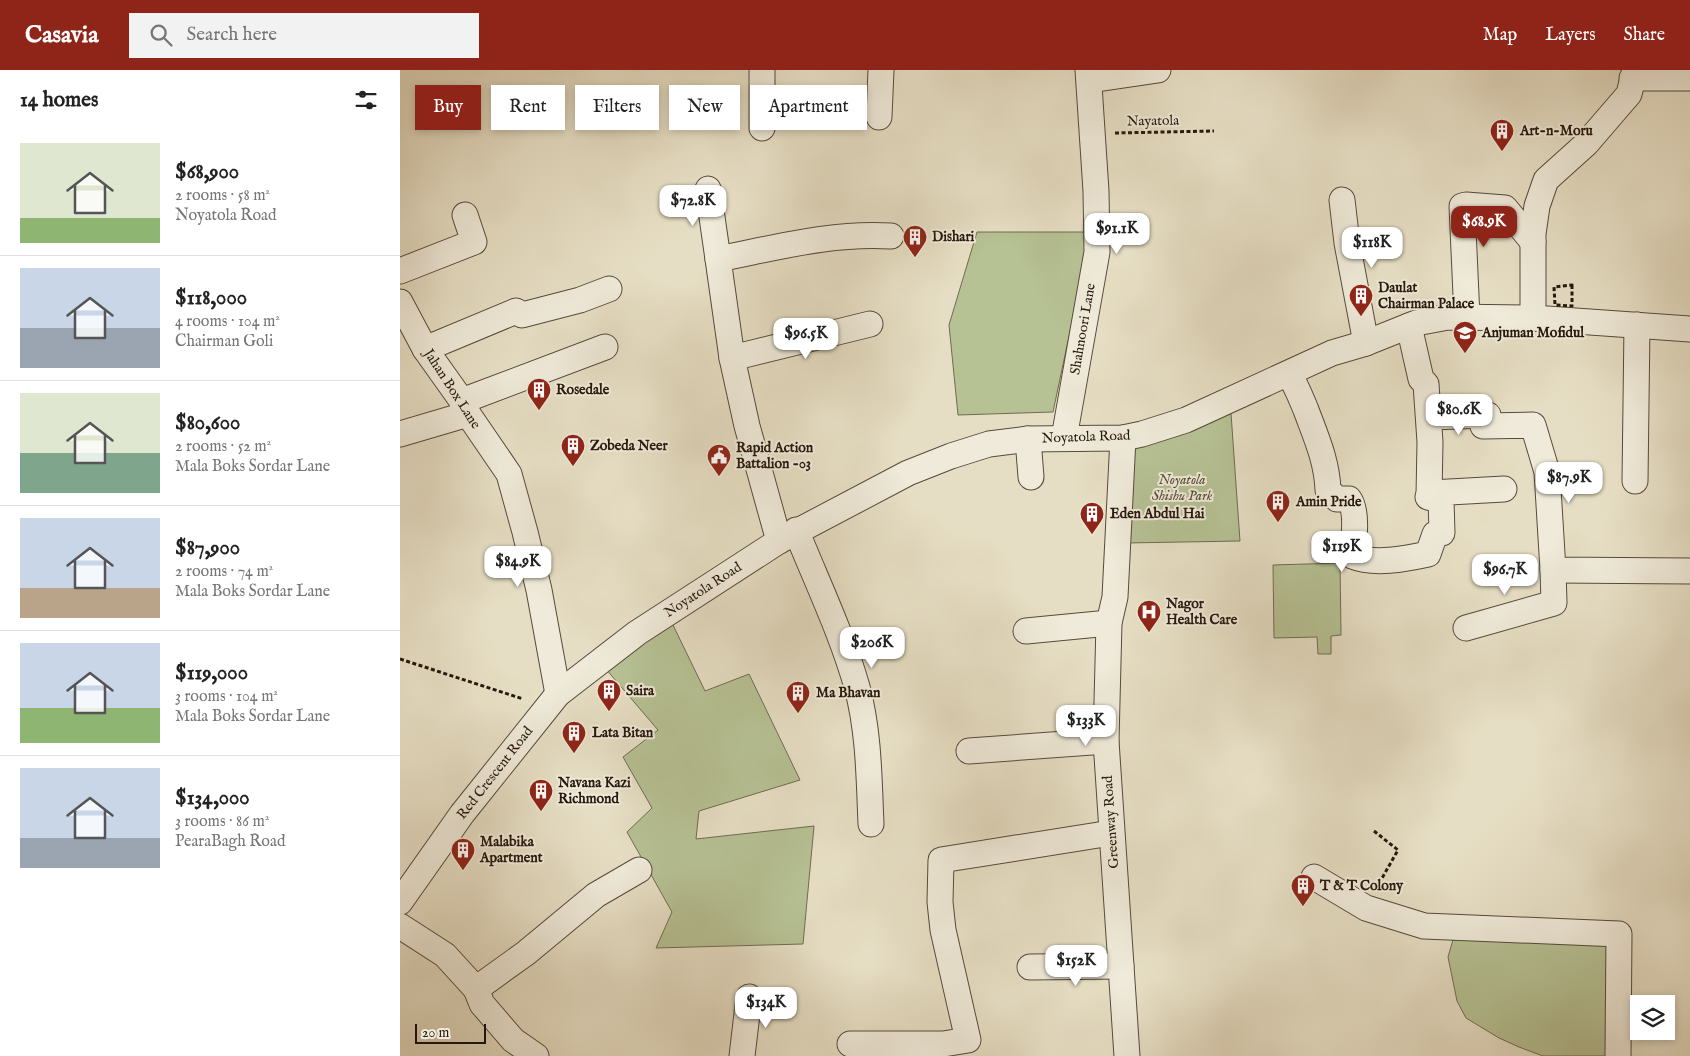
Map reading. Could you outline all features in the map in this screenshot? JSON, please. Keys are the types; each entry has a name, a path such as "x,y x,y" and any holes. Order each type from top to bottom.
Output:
{"street":[{"path":"762,70 762,85"},
{"path":"879,117 881,70"},
{"path":"1089,75 1158,70"},
{"path":"1533,318 1533,242 1537,206 1546,180 1586,144 1629,94 1633,74 1690,78"},
{"name":"Shahnoori Lane","path":"1064,438 1097,252 1096,190 1089,75"},
{"path":"708,189 732,358 747,426 787,536 841,640 857,687 867,734 871,824"},
{"path":"1342,200 1347,243 1366,343"},
{"path":"1467,318 1462,206 1505,208 1533,242"},
{"path":"400,271 474,242 465,215"},
{"path":"718,259 866,234 891,236"},
{"path":"425,349 516,311 522,315 580,300 609,289"},
{"name":"Jahan Box Lane","path":"402,312 509,474 539,590 553,700"},
{"name":"Noyatola Road","path":"553,700 637,633 787,536 908,473 951,456 988,444 1028,439 1123,438 1142,434 1186,420 1332,353 1366,343 1409,326 1448,317 1533,318 1690,329"},
{"path":"732,358 870,324"},
{"path":"1635,481 1637,325"},
{"path":"1409,326 1421,380 1426,384 1430,442 1429,496"},
{"path":"400,434 605,347"},
{"path":"1289,374 1297,388 1321,449 1326,464 1328,490 1337,499 1349,499 1353,504 1355,539 1352,556 1368,561 1416,557 1428,554 1435,534 1442,533 1441,500 1429,496"},
{"path":"1429,417 1533,425 1547,472 1554,603 1466,628"},
{"name":"Greenway Road","path":"1123,438 1115,597 1109,623 1106,740 1127,1056"},
{"path":"1028,439 1031,478"},
{"path":"1429,496 1430,493 1437,492 1504,489"},
{"path":"1553,570 1690,571"},
{"path":"1026,631 1109,623"},
{"name":"Red Crescent Road","path":"400,902 462,814 553,700"},
{"path":"969,751 1106,740"},
{"path":"850,1044 943,1044 968,1040 943,930 940,902 941,860 1111,833"},
{"path":"476,989 526,953 596,895 639,870"},
{"path":"1314,877 1366,908 1424,926 1619,934 1618,1056"},
{"path":"400,926 445,955 476,989 482,1004 513,1040 536,1056"},
{"path":"1030,967 1121,966"},
{"path":"742,1056 749,997"}],"path":[{"name":"Nayatola","path":"1092,133 1214,131"},
{"path":"400,659 553,700"},
{"path":"1366,908 1398,850 1374,831"}],"green space":[{"path":"977,232 1091,232 1053,412 958,415 949,325"},
{"name":"Noyatola Shishu Park","path":"1230,399 1240,541 1126,543 1131,425"},
{"path":"1340,563 1341,635 1331,636 1331,654 1318,654 1317,637 1274,638 1273,565"},
{"path":"672,623 705,691 749,674 800,780 699,811 696,839 814,826 803,944 656,948 672,912 627,832 652,808 623,757 658,730 605,668"},
{"path":"1455,933 1614,938 1612,1056 1543,1056 1499,1038 1466,1018 1457,1001 1448,957"}],"place":[{"name":"Art-n-Moru","path":"1502,152"},
{"name":"Dishari","path":"915,258"},
{"name":"Daulat Chairman Palace","path":"1361,317"},
{"name":"Anjuman Mofidul","path":"1465,354"},
{"name":"Rosedale","path":"539,411"},
{"name":"Zobeda Neer","path":"573,467"},
{"name":"Rapid Action Battalion -03","path":"719,477"},
{"name":"Amin Pride","path":"1278,523"},
{"name":"Eden Abdul Hai","path":"1092,535"},
{"name":"Nagor Health Care","path":"1149,633"},
{"name":"Saira","path":"609,712"},
{"name":"Ma Bhavan","path":"798,714"},
{"name":"Lata Bitan","path":"574,754"},
{"name":"Navana Kazi Richmond","path":"541,812"},
{"name":"Malabika Apartment","path":"463,871"},
{"name":"T & T Colony","path":"1303,907"}]}
